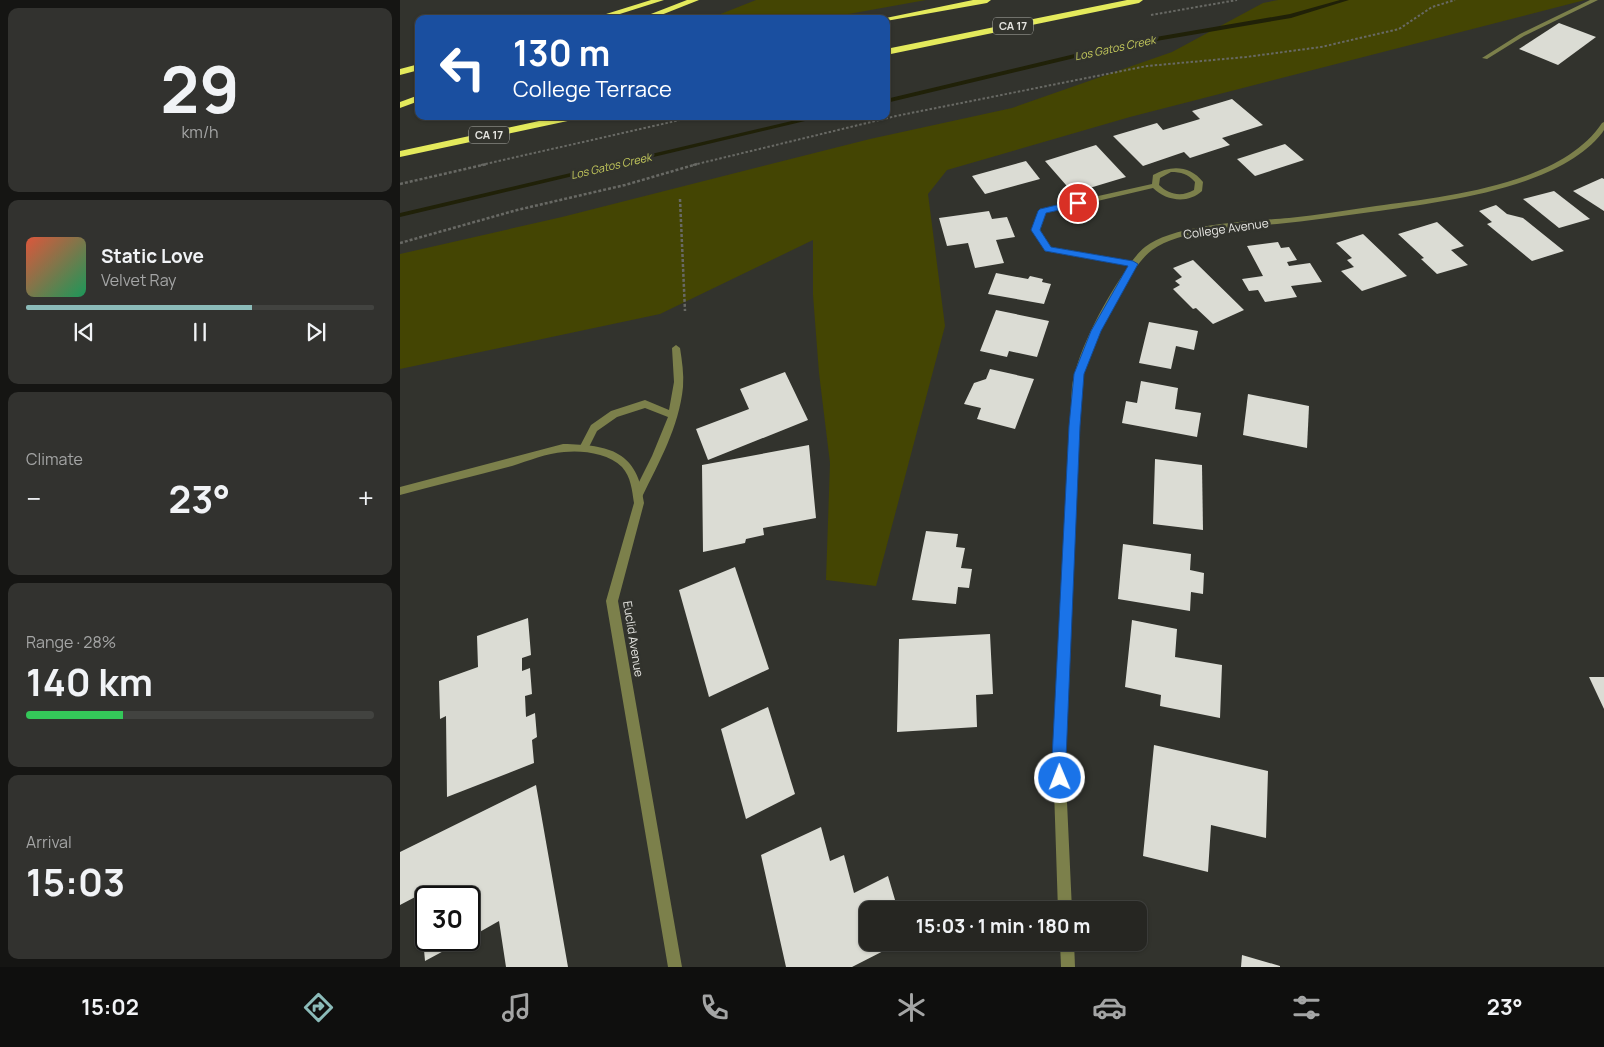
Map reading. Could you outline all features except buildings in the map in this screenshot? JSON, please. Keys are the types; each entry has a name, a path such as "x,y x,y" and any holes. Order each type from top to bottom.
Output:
{"highway":[{"path":"608,15 660,0"},
{"path":"653,15 695,0"},
{"name":"CA 17","path":"890,18 987,0"},
{"name":"CA 17","path":"890,51 1139,0"},
{"path":"400,72 415,68"},
{"path":"400,107 415,100"},
{"path":"400,107 415,105"},
{"name":"CA 17","path":"400,154 558,120"}],"street":[{"path":"1485,58 1522,35 1595,0"},
{"name":"College Avenue","path":"1065,901 1059,759 1074,426 1079,374 1096,331 1133,264 1149,248 1175,236 1229,227 1441,200 1515,181 1549,168 1573,154 1593,140 1604,124"},
{"path":"1178,170 1196,177 1200,186 1193,194 1179,197 1164,194 1155,185 1156,177 1160,174 1178,170"},
{"path":"1133,264 1048,249 1036,230 1043,211 1155,185"},
{"path":"638,494 662,445 672,415 678,388 676,348"},
{"path":"584,448 594,428 614,414 645,404 672,415"},
{"name":"Euclid Avenue","path":"400,491 562,448 584,448 603,451 621,460 633,472 639,503 612,601 674,967"},
{"path":"1067,951 1068,967"}],"path":[{"path":"890,118 1147,66 1246,57 1321,47 1399,29 1432,7 1455,0"},
{"path":"400,184 680,120"},
{"path":"400,243 517,210 625,185 719,158 816,137 881,120"},
{"path":"680,199 685,312"}],"shaded area":[{"path":"756,0 926,0 843,15 718,15"},
{"path":"1278,0 1585,0 1130,117 947,170 928,194 945,326 876,586 826,580 830,463 819,373 813,295 813,240 660,314 400,369 400,254 562,217 870,139 1012,108 1172,52 1263,3"}],"waterway":[{"name":"Los Gatos Creek","path":"890,100 1121,45 1291,16 1346,0"},
{"name":"Los Gatos Creek","path":"400,215 806,120"}],"route":[{"path":"1060,778 1059,759 1074,426 1079,374 1096,331 1133,264 1048,249 1036,230 1043,211 1078,203"}]}
